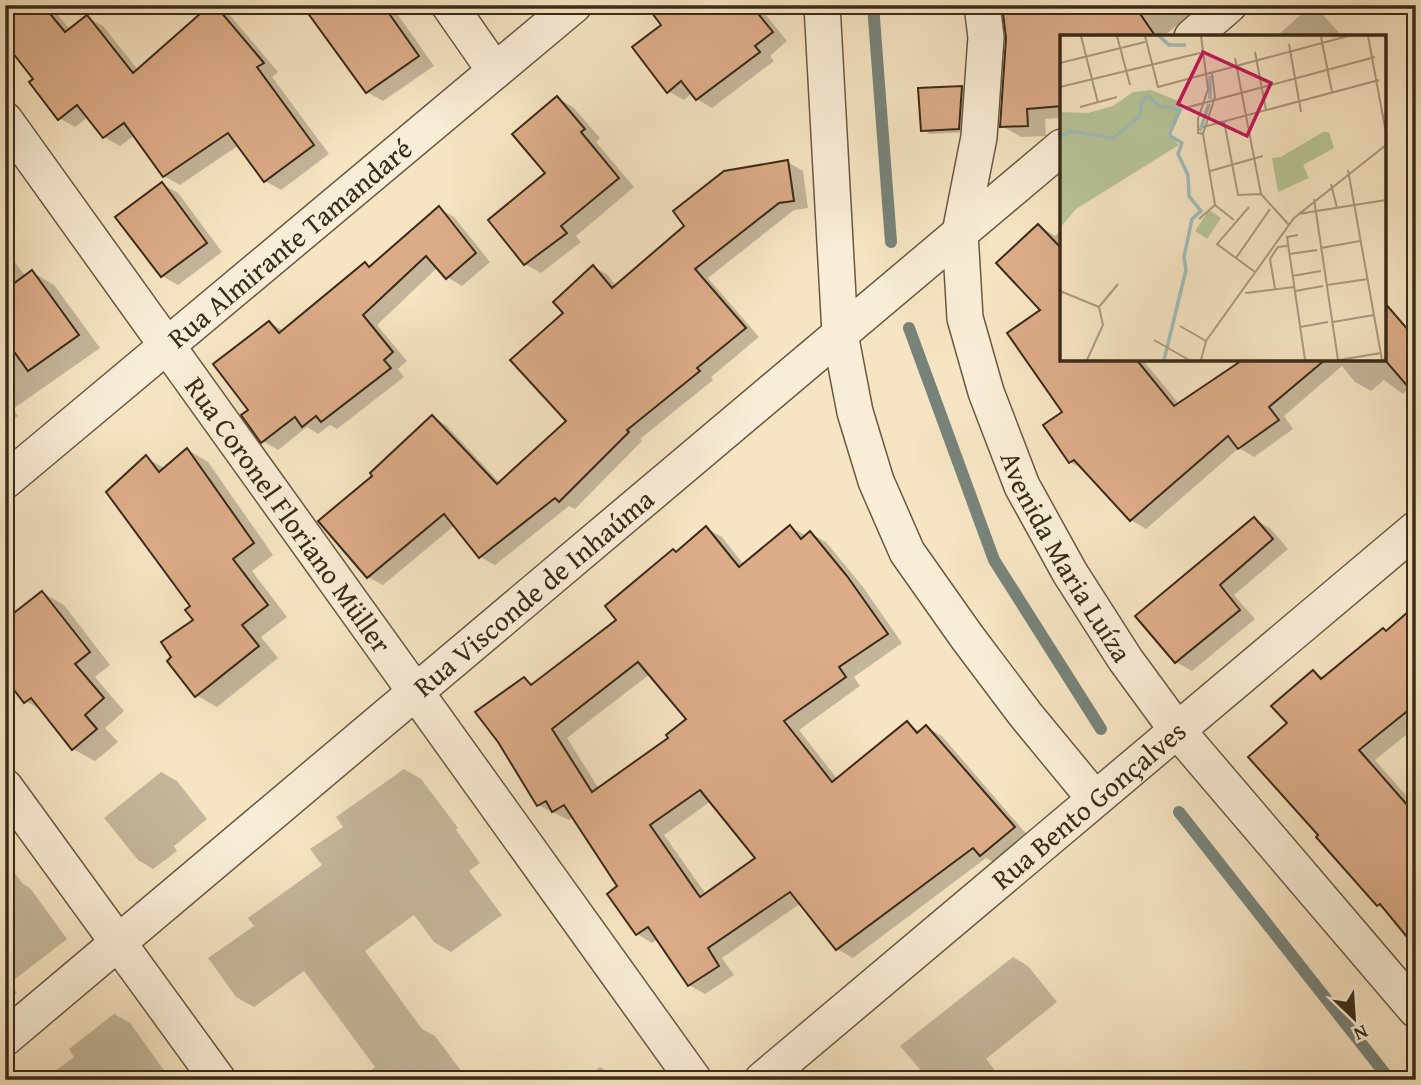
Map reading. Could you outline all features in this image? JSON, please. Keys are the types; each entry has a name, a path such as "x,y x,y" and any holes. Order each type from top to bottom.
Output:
{"street":[{"path":"449,5 495,71"},
{"name":"Rua Almirante Tamandaré","path":"5,481 574,5"},
{"path":"822,5 840,334 855,412 876,481 907,552 1025,714 1096,799"},
{"name":"Avenida Maria Luíza","path":"982,5 986,37 979,137 960,233 965,318 986,393 1022,486 1070,573 1125,659 1177,730 1416,1010"},
{"path":"1194,35 1230,5"},
{"name":"Rua Coronel Floriano Müller","path":"5,120 694,1080"},
{"name":"Rua Visconde de Inhaúma","path":"5,1038 1060,148"},
{"name":"Rua Bento Gonçalves","path":"762,1080 1416,529"},
{"path":"5,787 218,1080"}],"building":[{"path":"5,5 43,5 65,32 87,15 133,73 210,5 215,5 264,63 257,67 314,145 264,182 228,133 163,177 124,123 103,138 77,105 58,120 29,82 33,79 5,43"},
{"path":"302,5 383,5 419,56 366,93"},
{"path":"646,5 751,5 773,32 755,46 760,52 696,100 681,81 667,93 632,47 661,25"},
{"path":"1002,5 1134,5 1155,35 1060,35 1060,106 1027,109 1028,126 1000,127 1006,38"},
{"path":"962,86 959,129 921,131 918,88"},
{"path":"557,96 585,129 581,132 619,178 561,226 567,233 524,265 488,220 545,173 512,134"},
{"path":"788,160 794,201 779,203 695,269 746,328 697,368 700,371 627,430 629,432 559,502 555,498 479,558 444,514 367,578 318,521 372,476 370,473 432,415 497,484 566,421 510,360 563,313 553,302 593,265 612,288 684,226 673,211 724,171"},
{"path":"162,182 207,243 161,277 115,217"},
{"path":"439,206 476,253 446,279 426,256 363,315 393,352 384,360 391,368 321,422 316,416 302,427 295,417 261,443 241,415 248,410 213,364 269,321 279,333 365,262 369,267"},
{"path":"1038,224 1060,247 1060,360 1137,360 1174,406 1243,360 1325,360 1269,407 1279,420 1238,449 1228,436 1130,521 1074,460 1069,463 1043,425 1062,412 1007,333 1040,310 996,263"},
{"path":"32,270 79,335 28,371 5,339 5,290"},
{"path":"1386,304 1416,339 1416,396 1385,360"},
{"path":"187,448 254,543 233,559 268,605 242,625 259,646 195,697 167,661 171,657 161,642 193,620 185,610 190,606 106,492 146,455 159,472"},
{"path":"1254,517 1273,539 1220,585 1240,610 1175,663 1135,616"},
{"path":"790,525 801,539 810,531 847,576 888,634 839,667 846,677 784,721 832,782 907,721 917,733 926,725 1015,827 980,856 973,848 836,950 790,892 708,948 719,966 688,986 648,927 636,935 607,894 617,886 564,805 552,812 546,801 537,806 498,742 475,712 524,677 531,685 616,620 605,606 673,549 676,552 706,526 739,567","holes":["638,662 686,719 666,735 668,738 592,792 552,729","700,790 755,858 700,897 650,825"]},
{"path":"42,591 90,652 75,664 104,698 85,715 97,729 72,750 31,698 24,703 5,678 5,620"},
{"path":"1416,605 1416,704 1359,750 1416,815 1416,948 1248,757 1287,723 1271,706 1313,670 1321,679 1383,628 1386,631"}],"waterway":[{"path":"873,5 891,242"},
{"path":"909,328 994,560 1101,729"},
{"path":"1179,812 1390,1080"}]}
